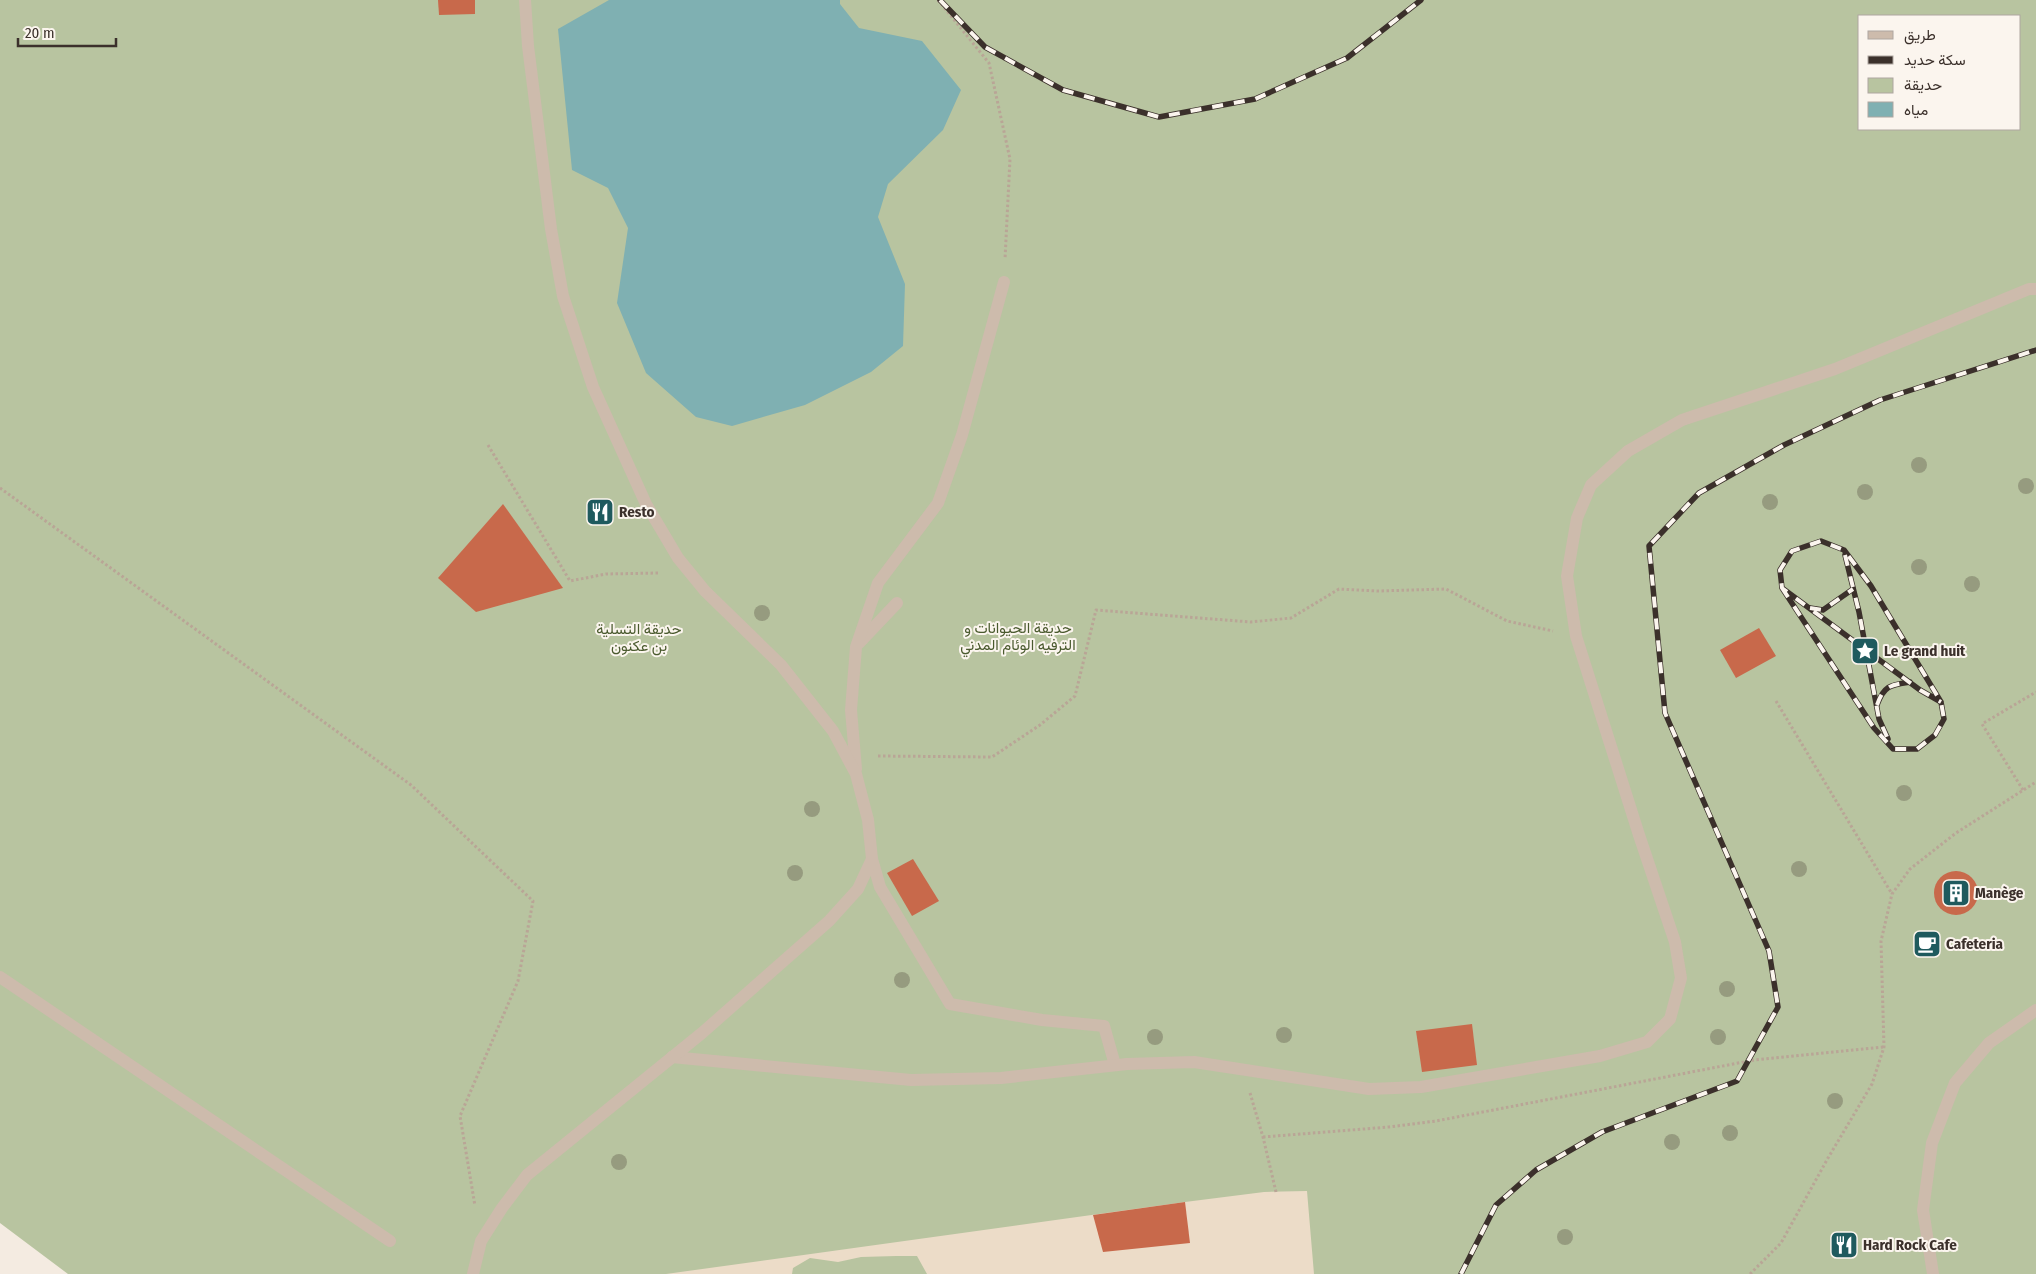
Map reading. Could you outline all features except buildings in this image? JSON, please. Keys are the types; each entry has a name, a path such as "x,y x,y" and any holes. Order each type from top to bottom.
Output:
{"lane":[{"path":"525,0 528,46 549,219 563,296 593,387 646,504 678,558 705,591 782,665 833,730 856,774"},
{"path":"1004,282 962,435 938,503 878,583 856,647 851,710 856,774 868,820 872,859 880,887 950,1004 1042,1020 1104,1026 1114,1065"},
{"path":"672,1057 911,1080 1001,1078 1114,1065 1194,1062 1369,1089 1421,1087 1600,1056 1647,1042 1670,1019 1680,978 1675,942 1638,835 1576,636 1568,576 1577,518 1591,485 1628,451 1682,420 1835,370 2029,290 2036,289"},
{"path":"856,647 897,603"},
{"path":"473,1274 481,1241 502,1208 528,1175 672,1057 829,920 858,889 872,859"},
{"path":"0,977 390,1241"},
{"path":"1933,1274 1923,1210 1932,1143 1955,1083 1989,1043 2036,1010"}],"path":[{"path":"938,0 989,63 1010,159 1004,282"},
{"path":"488,446 570,581 606,574 690,572"},
{"path":"0,488 411,785 533,902 518,981 460,1116 481,1241"},
{"path":"855,756 992,757 1040,725 1076,696 1096,610 1251,622 1291,618 1339,589 1378,591 1446,589 1507,621 1576,636"},
{"path":"2023,790 1982,724 2036,692"},
{"path":"1776,701 1892,894"},
{"path":"1750,1274 1781,1243 1872,1084 1884,1047 1881,941 1892,894 1910,869 1956,833 2036,782"},
{"path":"1263,1137 1389,1127 1436,1121 1754,1060 1884,1047"},
{"path":"1243,1070 1263,1137 1276,1192"}],"green space":[{"name":"حديقة الحيوانات و الترفيه الوئام المدني","path":"0,0 2036,0 2036,1274 68,1274 0,1223"}],"shaded area":[{"path":"1307,1191 1314,1274 927,1274 917,1256 896,1256 861,1257 838,1262 810,1258 793,1268 792,1274 666,1274 1185,1202 1264,1192"}],"water":[{"path":"609,0 840,0 840,4 859,28 922,41 961,90 943,130 888,184 878,217 905,284 903,346 871,372 805,405 732,426 696,417 646,373 617,303 628,228 608,188 572,170 558,29"}],"railway":[{"path":"940,0 985,47 1063,90 1159,117 1255,99 1347,58 1421,0"},
{"path":"1461,1274 1496,1205 1536,1170 1602,1132 1737,1081 1778,1007 1769,951 1665,713 1649,546 1699,493 1784,445 1880,400 2036,350"},
{"path":"1782,588 1874,728 1893,749 1917,749 1935,735 1944,719 1941,702 1871,586 1844,550 1821,541 1792,551 1780,570 1782,588 1920,690 1941,702"},
{"path":"1845,555 1859,612 1879,719 1888,739"},
{"path":"1810,608 1823,610 1853,589"},
{"path":"1877,705 1882,693 1889,687 1910,682"}],"place":[{"name":"Resto","path":"600,512"},
{"name":"Le grand huit","path":"1865,651"},
{"name":"Manège","path":"1956,893"},
{"name":"Cafeteria","path":"1927,944"},
{"name":"Hard Rock Cafe","path":"1844,1245"}],"park label":[{"name":"حديقة التسلية بن عكنون","path":"639,638"}]}
